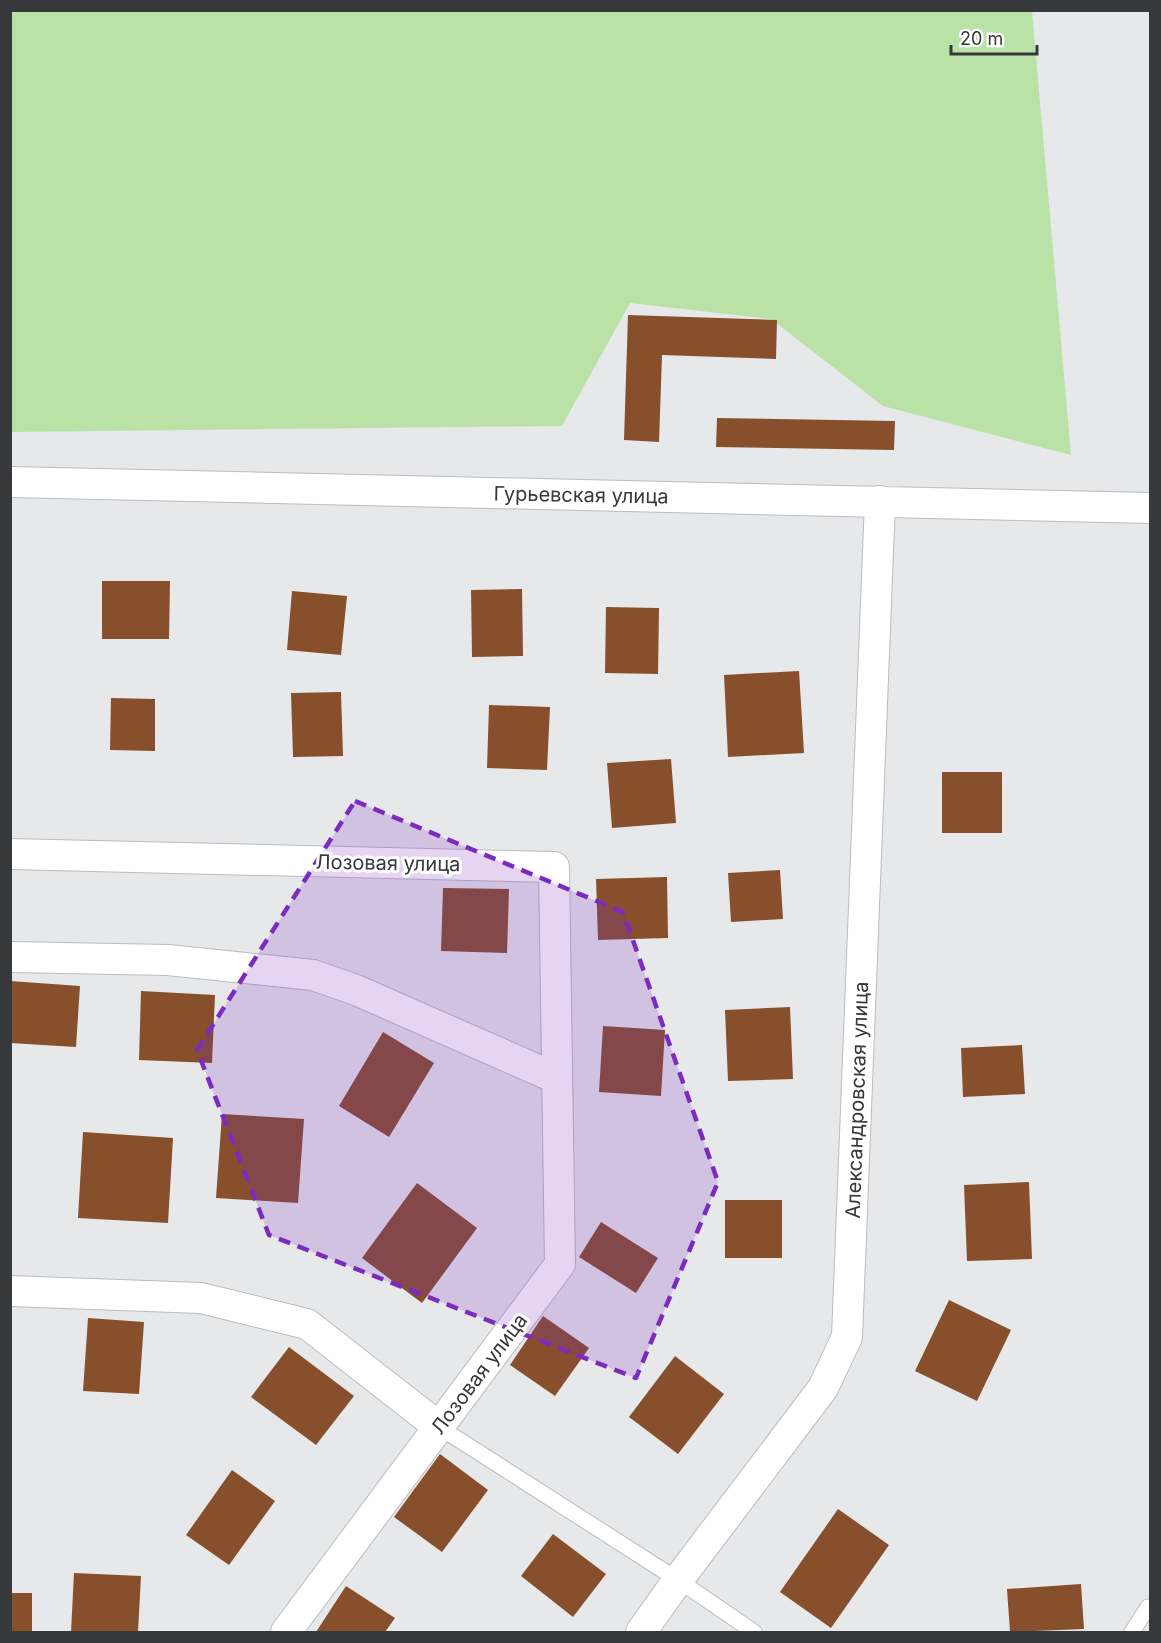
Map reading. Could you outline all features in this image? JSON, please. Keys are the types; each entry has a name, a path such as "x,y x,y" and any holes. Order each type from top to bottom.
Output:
{"street":[{"name":"Гурьевская улица","path":"10,482 1150,508"},
{"name":"Александровская улица","path":"641,1632 823,1388 847,1337 880,501"},
{"name":"Лозовая улица","path":"10,854 554,867 560,1264 286,1632"},
{"path":"10,957 168,960 313,975 356,990 556,1078"},
{"path":"10,1290 201,1298 307,1324 438,1428"}],"lane":[{"path":"438,1428 678,1580 754,1632"},
{"path":"1132,1632 1150,1607"}],"highlighted area":[{"path":"355,801 623,912 718,1182 636,1378 269,1235 197,1050"}],"green space":[{"path":"10,11 1032,11 1071,455 883,406 771,319 630,303 562,426 11,432"}],"building":[{"path":"628,315 777,320 776,359 662,355 659,442 624,440"},
{"path":"717,418 895,421 894,450 716,447"},
{"path":"102,581 170,581 169,639 102,639"},
{"path":"522,589 523,656 472,657 471,590"},
{"path":"292,591 347,596 341,655 287,650"},
{"path":"606,607 659,608 658,674 605,673"},
{"path":"799,671 804,753 728,757 724,675"},
{"path":"341,692 343,756 293,757 291,693"},
{"path":"111,698 155,699 155,751 110,750"},
{"path":"489,705 550,707 547,770 487,768"},
{"path":"671,759 676,823 612,828 607,763"},
{"path":"942,772 1002,772 1002,833 942,833"},
{"path":"780,870 783,919 731,922 728,873"},
{"path":"667,877 668,938 598,940 596,879"},
{"path":"443,888 509,889 507,953 441,951"},
{"path":"10,981 80,986 76,1047 10,1043"},
{"path":"141,991 215,995 212,1063 139,1060"},
{"path":"790,1007 793,1079 728,1081 725,1010"},
{"path":"603,1026 665,1030 661,1096 599,1092"},
{"path":"383,1032 434,1063 389,1137 339,1106"},
{"path":"1022,1045 1025,1094 963,1097 961,1048"},
{"path":"222,1114 304,1119 298,1203 216,1198"},
{"path":"83,1132 173,1138 168,1223 78,1218"},
{"path":"1029,1182 1032,1259 967,1261 964,1185"},
{"path":"417,1183 477,1228 422,1303 362,1258"},
{"path":"725,1200 782,1200 782,1258 725,1258"},
{"path":"601,1222 658,1258 636,1293 579,1257"},
{"path":"949,1300 1011,1330 977,1401 915,1371"},
{"path":"543,1316 589,1348 555,1396 510,1365"},
{"path":"88,1318 144,1322 139,1394 83,1391"},
{"path":"289,1347 354,1396 316,1445 251,1397"},
{"path":"675,1356 724,1394 678,1454 629,1417"},
{"path":"440,1454 488,1490 442,1552 394,1517"},
{"path":"232,1470 275,1501 229,1565 186,1535"},
{"path":"838,1509 889,1545 831,1628 780,1592"},
{"path":"553,1534 606,1574 573,1617 521,1576"},
{"path":"74,1573 141,1576 138,1632 71,1632"},
{"path":"1081,1584 1084,1629 1010,1632 1007,1589"},
{"path":"346,1586 395,1618 385,1632 316,1632"},
{"path":"10,1593 32,1593 32,1632 10,1632"}]}
